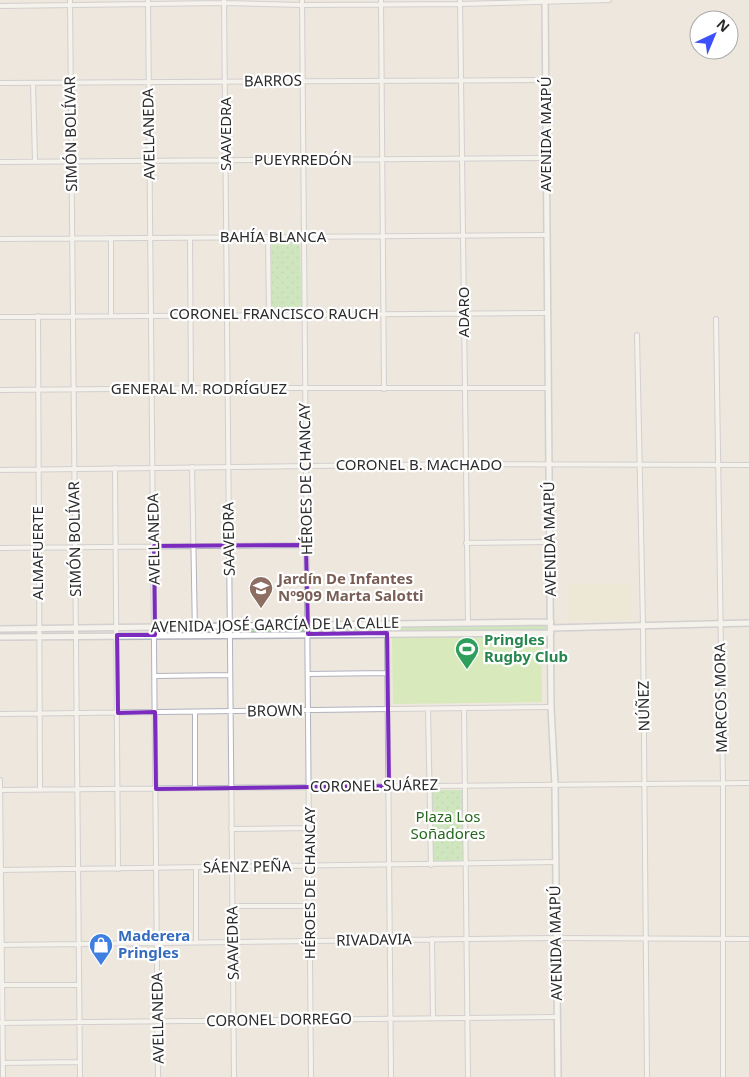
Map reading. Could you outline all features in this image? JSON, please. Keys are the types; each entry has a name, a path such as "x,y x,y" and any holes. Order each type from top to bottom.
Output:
{"main road":[{"name":"AVENIDA MAIPÚ","path":"545,0 547,388 551,628 550,707 555,785 555,938 558,1077"},
{"name":"AVENIDA JOSÉ GARCÍA DE LA CALLE","path":"0,628 468,623 551,628"},
{"name":"AVENIDA JOSÉ GARCÍA DE LA CALLE","path":"0,637 388,633 749,623"}],"street":[{"name":"HÉROES DE CHANCAY","path":"302,0 302,237 310,787 311,1077"},
{"path":"0,6 224,1 302,5 381,2 610,0"},
{"name":"SAAVEDRA","path":"224,1 234,1077"},
{"name":"AVELLANEDA","path":"148,2 158,1077"},
{"path":"381,2 384,390"},
{"name":"ADARO","path":"460,2 468,623"},
{"name":"SIMÓN BOLÍVAR","path":"70,3 80,1077"},
{"name":"BARROS","path":"0,84 148,81 546,80"},
{"path":"33,83 34,161"},
{"name":"PUEYRREDÓN","path":"0,162 546,158"},
{"name":"BAHÍA BLANCA","path":"0,240 547,235"},
{"path":"268,237 269,315"},
{"path":"111,315 112,238"},
{"path":"190,238 191,388"},
{"name":"CORONEL FRANCISCO RAUCH","path":"0,317 547,313"},
{"name":"ALMAFUERTE","path":"38,316 40,790"},
{"name":"MARCOS MORA","path":"716,319 720,466 723,783 723,1077"},
{"name":"NÚÑEZ","path":"637,335 644,626 647,1077"},
{"name":"GENERAL M. RODRÍGUEZ","path":"0,390 547,388"},
{"name":"CORONEL B. MACHADO","path":"0,470 465,464 548,466 749,465"},
{"path":"192,467 195,635"},
{"path":"115,468 118,868"},
{"path":"466,543 550,542"},
{"path":"0,548 306,544"},
{"path":"388,633 388,865 391,1077"},
{"path":"308,674 387,673"},
{"path":"155,676 230,675"},
{"name":"BROWN","path":"0,714 550,707"},
{"path":"464,708 468,1077"},
{"path":"428,709 430,864"},
{"path":"195,712 195,788"},
{"path":"0,780 3,1077"},
{"name":"CORONEL SUÁREZ","path":"0,790 749,783"},
{"path":"232,829 310,828"},
{"name":"SÁENZ PEÑA","path":"0,870 555,862"},
{"path":"196,868 196,942"},
{"path":"232,906 310,906"},
{"name":"RIVADAVIA","path":"1,945 432,939 749,938"},
{"path":"432,939 433,1018"},
{"path":"2,985 79,984"},
{"name":"CORONEL DORREGO","path":"1,1023 390,1018 557,1018"},
{"path":"3,1063 80,1062"}],"highlighted area":[{"path":"306,545 308,634 387,633 389,786 156,789 155,712 118,713 117,635 155,635 154,546"}],"shaded area":[{"path":"632,584 632,620 568,621 567,585"}],"green space":[{"path":"300,240 302,311 272,311 271,241"},
{"path":"546,626 546,630 315,631 315,627"},
{"path":"305,627 305,632 238,633 238,628"},
{"name":"Pringles Rugby Club","path":"541,636 542,702 393,704 392,638"},
{"name":"Plaza Los Soñadores","path":"432,790 462,790 463,861 433,862"}],"place":[{"name":"Jardín De Infantes Nº909 Marta Salotti","path":"261,609"},
{"name":"Pringles Rugby Club","path":"467,670"},
{"name":"Maderera Pringles","path":"101,966"}]}
